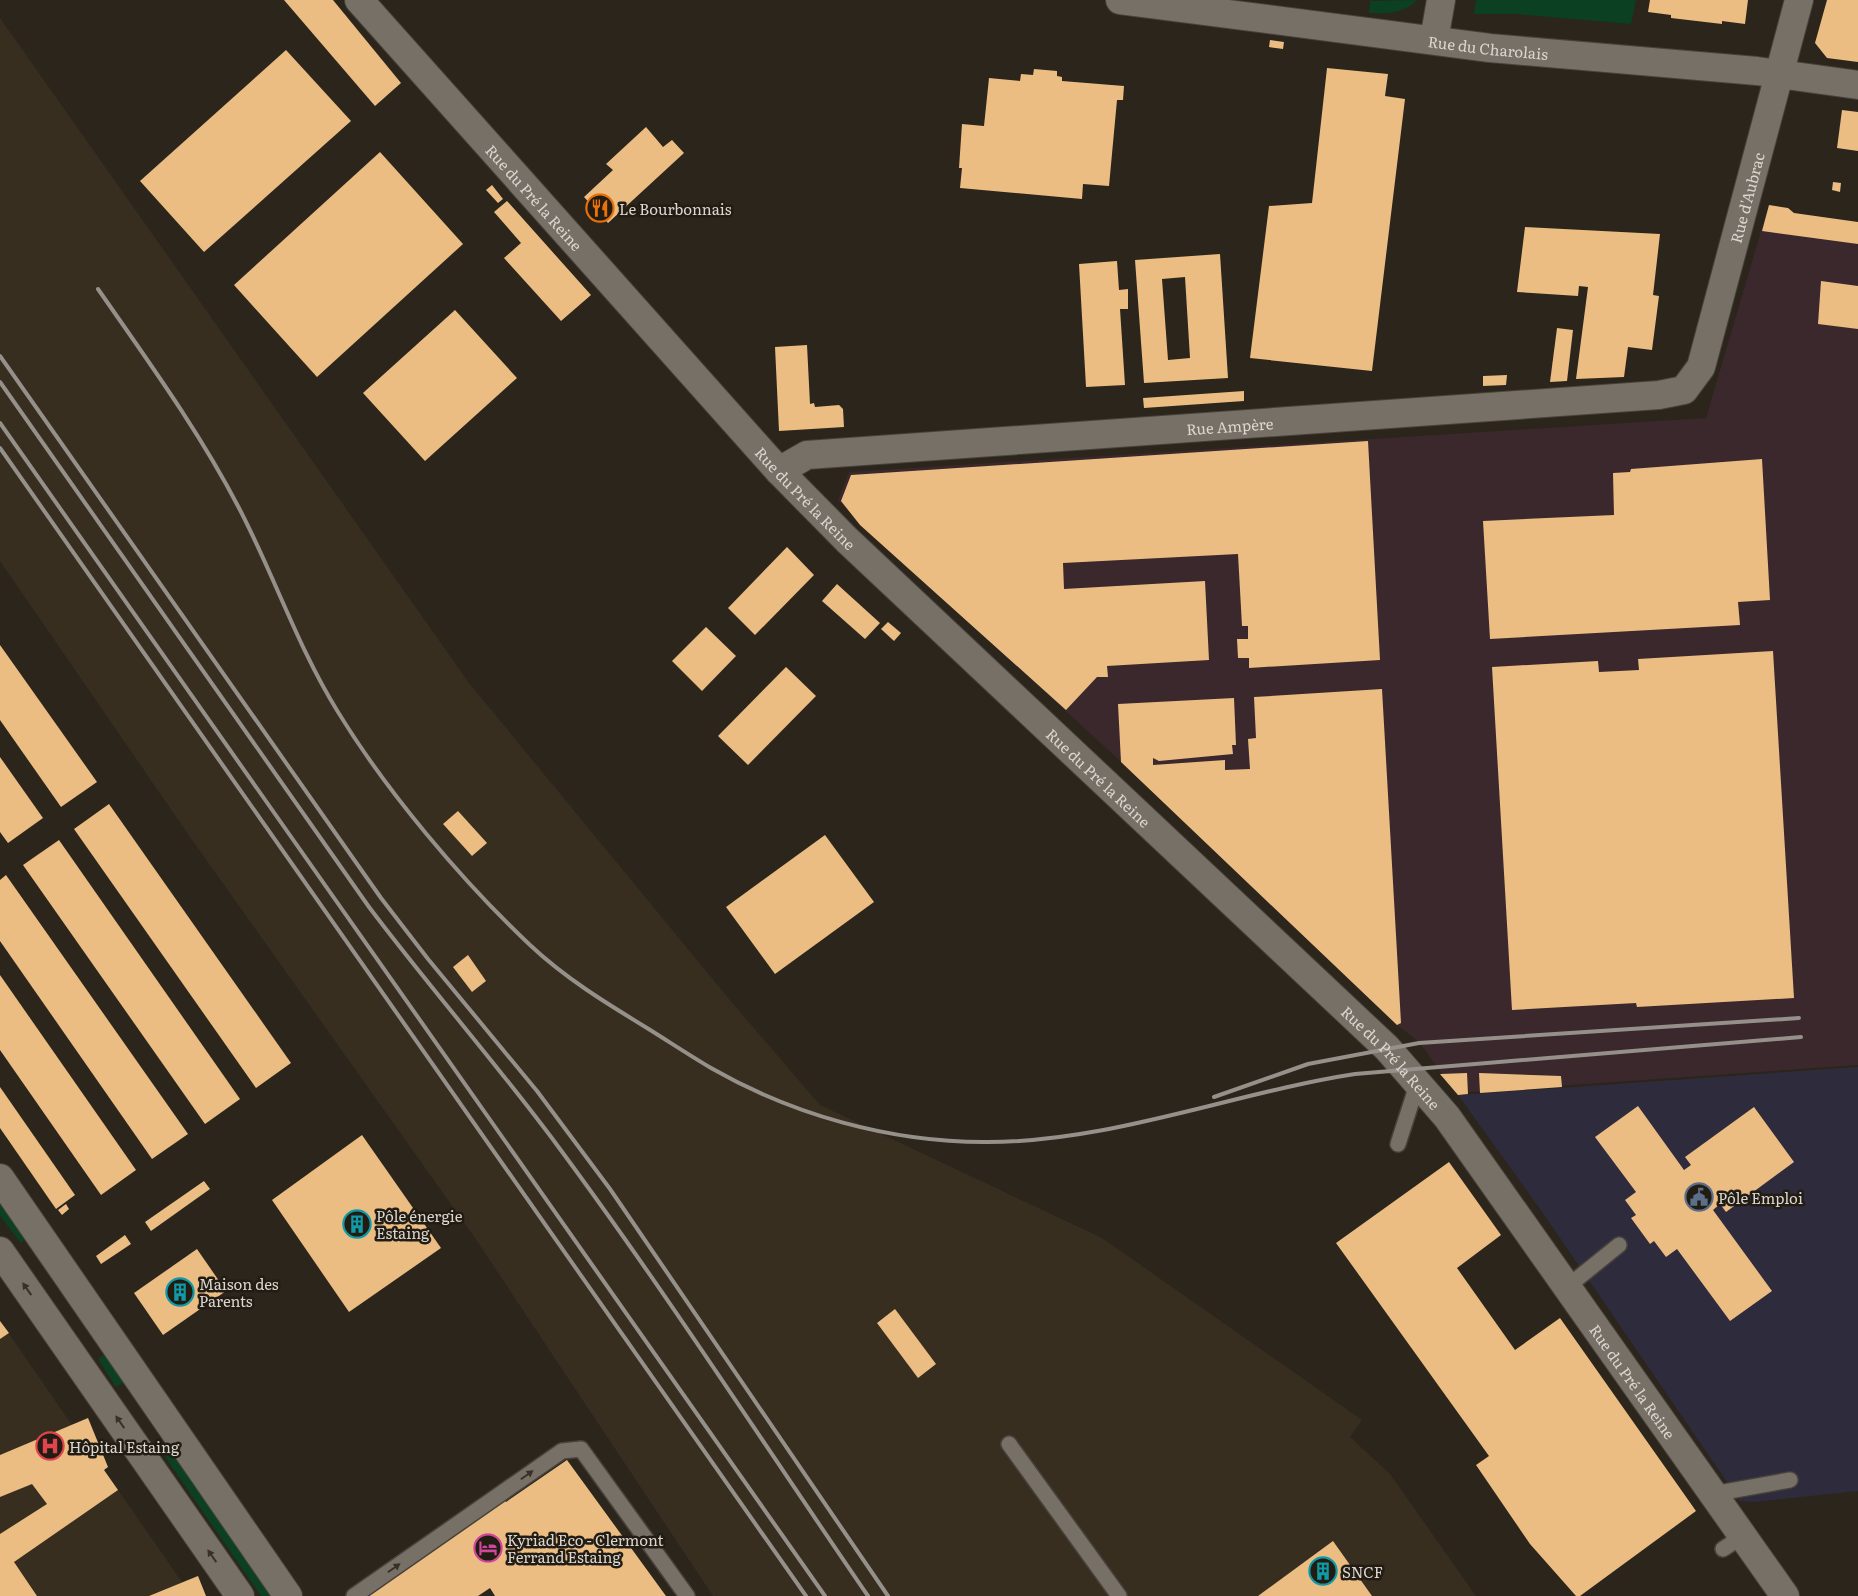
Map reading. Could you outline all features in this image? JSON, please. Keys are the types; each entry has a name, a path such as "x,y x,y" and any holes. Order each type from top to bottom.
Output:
{"street":[{"name":"Rue du Pré la Reine","path":"359,0 779,471 847,540 1387,1048 1418,1082 1447,1117 1713,1494 1733,1543 1785,1596"},
{"name":"Rue du Charolais","path":"1120,0 1490,48 1779,74 1858,85"},
{"path":"1434,40 1441,0"},
{"name":"Rue d'Aubrac","path":"1684,390 1701,367 1799,0"},
{"name":"Rue Ampère","path":"779,471 807,455 1649,396 1684,390"},
{"path":"0,1178 288,1596"},
{"path":"0,1251 240,1596"}],"lane":[{"path":"1398,1144 1418,1082"},
{"path":"1567,1287 1619,1245"},
{"path":"1009,1444 1119,1596"},
{"path":"354,1596 562,1451 582,1449 687,1596"},
{"path":"1713,1494 1790,1480"}],"shaded area":[{"path":"0,18 469,683 734,1005 820,1105 1102,1238 1362,1420 1350,1437 1390,1474 1476,1596 713,1596 475,1238 190,837 0,561"},
{"path":"1762,228 1858,243 1858,1065 1456,1093 1419,1042 1396,1024 1117,758 857,520 838,500 849,472 1706,418"},
{"path":"1858,1067 1858,1491 1754,1502 1740,1501 1540,1209 1458,1095"},
{"name":"Hôpital Estaing","path":"0,1321 72,1425 88,1418 108,1467 104,1470 182,1582 198,1576 206,1596 0,1596"}],"green space":[{"path":"1417,0 1401,11 1369,13 1370,1"},
{"path":"1476,0 1636,0 1631,24 1516,14 1474,14"},
{"path":"0,1202 26,1239 21,1243 0,1216"},
{"path":"106,1354 124,1382 116,1387 98,1359"},
{"path":"168,1446 273,1596 261,1596 161,1451"}],"building":[{"path":"284,0 333,0 401,83 375,106"},
{"path":"1650,0 1748,0 1745,24 1722,21 1722,24 1671,18 1671,15 1648,12"},
{"path":"1827,0 1858,0 1858,62 1827,58 1815,43"},
{"path":"1270,40 1284,42 1283,49 1269,47"},
{"path":"286,50 351,121 204,252 140,181"},
{"path":"1327,68 1388,74 1385,96 1405,99 1372,371 1250,358 1269,206 1312,203"},
{"path":"1034,69 1057,71 1057,76 1062,77 1062,81 1124,86 1123,100 1117,100 1109,186 1083,184 1082,199 960,188 962,168 959,168 962,124 984,126 989,78 1020,81 1021,74 1033,75"},
{"path":"1842,110 1858,112 1858,151 1837,148"},
{"path":"646,127 663,147 672,140 684,153 608,223 584,197 613,170 606,164"},
{"path":"380,152 463,244 317,377 234,285"},
{"path":"1833,182 1841,183 1840,192 1832,190"},
{"path":"492,185 503,199 498,203 486,190"},
{"path":"507,201 591,295 561,321 504,258 521,243 494,212"},
{"path":"1769,205 1788,208 1794,213 1858,222 1858,244 1762,231"},
{"path":"1525,227 1660,234 1653,295 1659,296 1652,350 1628,347 1624,377 1576,379 1588,287 1579,286 1578,296 1517,292"},
{"path":"1220,254 1228,378 1144,383 1135,260","holes":["1185,277 1190,358 1168,360 1162,279"]},
{"path":"1117,261 1119,290 1128,289 1128,309 1120,309 1125,385 1086,387 1079,264"},
{"path":"1821,281 1858,286 1858,329 1818,324"},
{"path":"455,310 517,378 425,461 363,393"},
{"path":"1557,328 1573,330 1567,381 1550,382"},
{"path":"807,345 810,404 814,403 815,407 839,405 843,409 844,427 779,431 775,347"},
{"path":"1507,375 1506,385 1483,386 1483,376"},
{"path":"1244,391 1244,401 1144,408 1143,398"},
{"path":"1368,441 1380,660 1249,668 1249,658 1238,658 1237,639 1248,639 1248,626 1242,626 1238,554 1063,563 1064,589 1205,581 1209,660 1107,666 1108,677 1097,677 1066,710 860,525 841,501 851,475"},
{"path":"1762,459 1770,600 1738,602 1740,625 1490,639 1483,521 1614,515 1613,473 1630,472 1631,469"},
{"path":"787,547 814,575 755,635 728,608"},
{"path":"837,584 880,623 865,639 822,601"},
{"path":"888,622 901,633 894,641 881,629"},
{"path":"706,627 736,656 702,691 672,661"},
{"path":"0,645 97,782 61,807 0,720"},
{"path":"1773,651 1794,998 1637,1007 1636,1003 1512,1010 1492,667 1598,661 1599,672 1639,670 1638,659"},
{"path":"786,667 816,696 748,765 718,736"},
{"path":"1382,689 1401,1023 1397,1025 1121,762 1118,704 1234,698 1236,745 1232,745 1233,754 1159,761 1153,758 1153,765 1225,760 1225,770 1250,769 1248,739 1256,738 1254,697"},
{"path":"0,757 43,818 8,843 0,832"},
{"path":"109,804 291,1063 256,1088 74,829"},
{"path":"458,811 487,843 472,856 443,824"},
{"path":"825,835 874,902 775,974 726,907"},
{"path":"59,840 240,1099 205,1124 23,865"},
{"path":"6,875 188,1134 152,1159 0,941 0,880"},
{"path":"468,955 486,981 472,992 453,967"},
{"path":"0,975 136,1170 101,1195 0,1050"},
{"path":"1467,1073 1468,1094 1458,1095 1440,1074"},
{"path":"1479,1073 1561,1076 1562,1087 1480,1093"},
{"path":"0,1087 75,1195 56,1209 0,1128"},
{"path":"1638,1106 1684,1170 1691,1165 1685,1157 1754,1107 1794,1162 1726,1212 1720,1204 1713,1210 1772,1291 1730,1321 1677,1249 1666,1257 1654,1241 1650,1244 1631,1218 1636,1215 1625,1200 1636,1192 1595,1137"},
{"name":"Pôle énergie Estaing","path":"362,1135 441,1248 349,1312 272,1200"},
{"path":"1449,1162 1501,1235 1457,1268 1515,1350 1560,1318 1696,1511 1580,1596 1576,1596 1530,1544 1476,1465 1489,1456 1336,1243"},
{"path":"204,1181 210,1189 151,1231 145,1222"},
{"path":"66,1204 69,1209 62,1215 58,1210"},
{"path":"125,1235 131,1244 101,1264 96,1256"},
{"name":"Maison des Parents","path":"197,1249 226,1291 163,1335 134,1293"},
{"path":"895,1309 936,1364 918,1378 877,1323"},
{"path":"0,1321 9,1333 0,1339"},
{"path":"88,1418 108,1467 104,1470 118,1490 14,1562 37,1596 0,1596 0,1534 47,1504 32,1484 0,1497 0,1455"},
{"name":"Kyriad Eco - Clermont Ferrand Estaing","path":"567,1460 666,1596 495,1596 490,1588 478,1596 363,1596 501,1496 506,1502"},
{"name":"SNCF","path":"1333,1541 1372,1596 1258,1596 1262,1593"},
{"path":"198,1576 206,1596 149,1596"}],"railway":[{"path":"98,289 172,397 224,479 252,533 298,637 324,688 358,742 402,804 478,893 543,957 601,999 711,1068 742,1085 809,1112 843,1123 878,1131 949,1141 1031,1140 1124,1126 1309,1082 1355,1074 1801,1037"},
{"path":"0,356 381,898 428,959 537,1091 610,1189 888,1596"},
{"path":"0,382 369,907 534,1115 597,1200 868,1596"},
{"path":"0,423 825,1596"},
{"path":"0,448 806,1596"},
{"path":"1214,1097 1308,1064 1419,1043 1799,1018"}],"place":[{"name":"Le Bourbonnais","path":"600,208"},
{"name":"Pôle Emploi","path":"1699,1197"},
{"name":"Pôle énergie Estaing","path":"357,1224"},
{"name":"Maison des Parents","path":"180,1292"},
{"name":"Hôpital Estaing","path":"50,1446"},
{"name":"Kyriad Eco - Clermont Ferrand Estaing","path":"488,1548"},
{"name":"SNCF","path":"1323,1571"}]}
